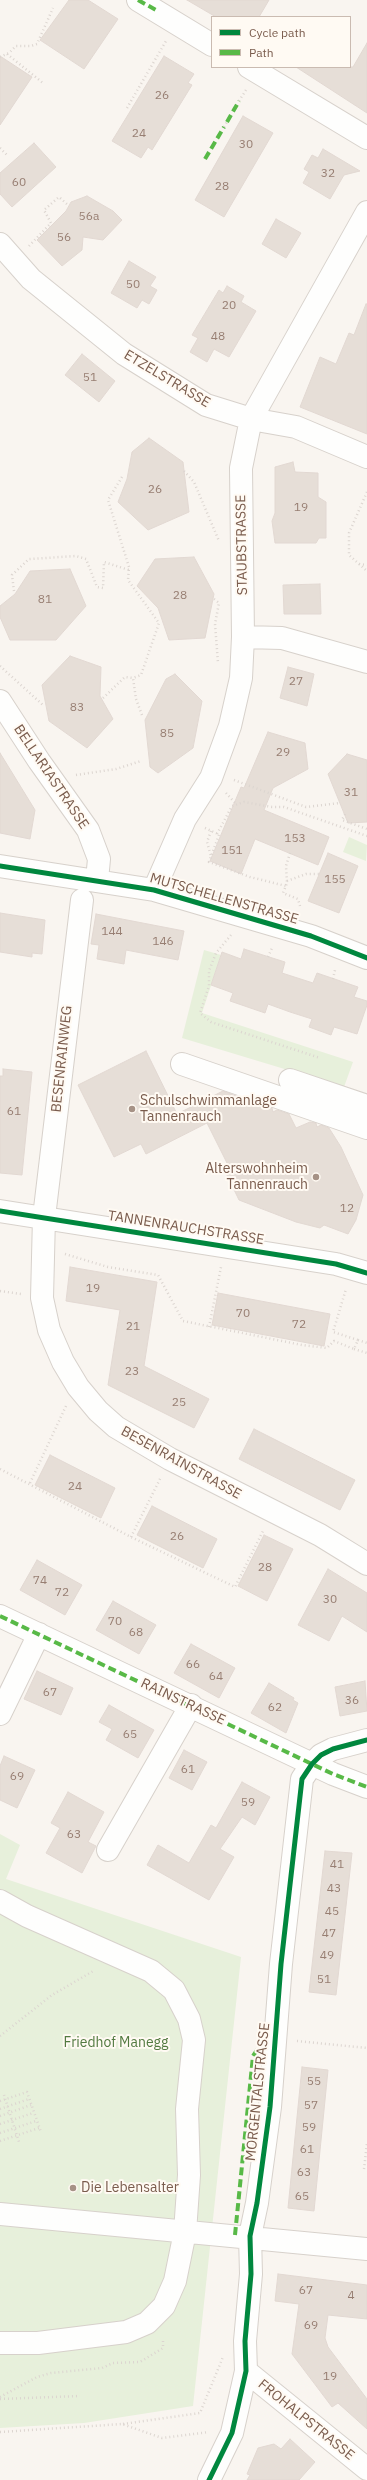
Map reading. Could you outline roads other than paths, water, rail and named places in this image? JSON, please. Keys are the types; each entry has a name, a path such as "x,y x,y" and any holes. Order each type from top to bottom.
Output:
{"street":[{"path":"138,0 211,44"},
{"path":"251,68 367,138"},
{"name":"STAUBSTRASSE","path":"154,890 184,819 211,778 230,726 241,678 243,637 242,468 250,419 367,212"},
{"name":"ETZELSTRASSE","path":"0,244 31,278 124,354 206,405 250,419 296,427 367,457"},
{"path":"243,637 282,638 367,662"},
{"name":"BELLARIASTRASSE","path":"0,701 39,761 88,830 99,859 97,880"},
{"name":"MUTSCHELLENSTRASSE","path":"0,866 154,890 311,936 367,958"},
{"name":"BESENRAINWEG","path":"44,1217 82,900"},
{"path":"182,1064 367,1128"},
{"path":"290,1080 367,1106"},
{"name":"TANNENRAUCHSTRASSE","path":"0,1211 336,1264 367,1271"},
{"name":"BESENRAINSTRASSE","path":"44,1217 42,1298 49,1330 63,1362 98,1411 116,1427 170,1460 320,1535 367,1564"},
{"name":"RAINSTRASSE","path":"0,1616 191,1705 312,1764 367,1787"},
{"path":"0,1714 39,1634"},
{"path":"108,1850 191,1705"},
{"name":"MORGENTALSTRASSE","path":"209,2480 232,2433 246,2371 245,2341 251,2274 250,2236 257,2203 270,2107 281,1964 302,1779 312,1764 333,1749 367,1740"},
{"path":"0,1901 27,1916 117,1954 151,1971 174,1990 190,2018 194,2040 187,2109 189,2175 185,2232 175,2281 164,2306 150,2320 126,2332 38,2343 0,2343"},
{"path":"0,2214 185,2232 250,2236 367,2249"},
{"name":"FROHALPSTRASSE","path":"246,2371 367,2469"}],"place":[{"name":"Schulschwimmanlage Tannenrauch","path":"132,1109"},
{"name":"Alterswohnheim Tannenrauch","path":"316,1177"},
{"name":"Die Lebensalter","path":"73,2188"}],"park label":[{"name":"Friedhof Manegg","path":"116,2043"}]}
